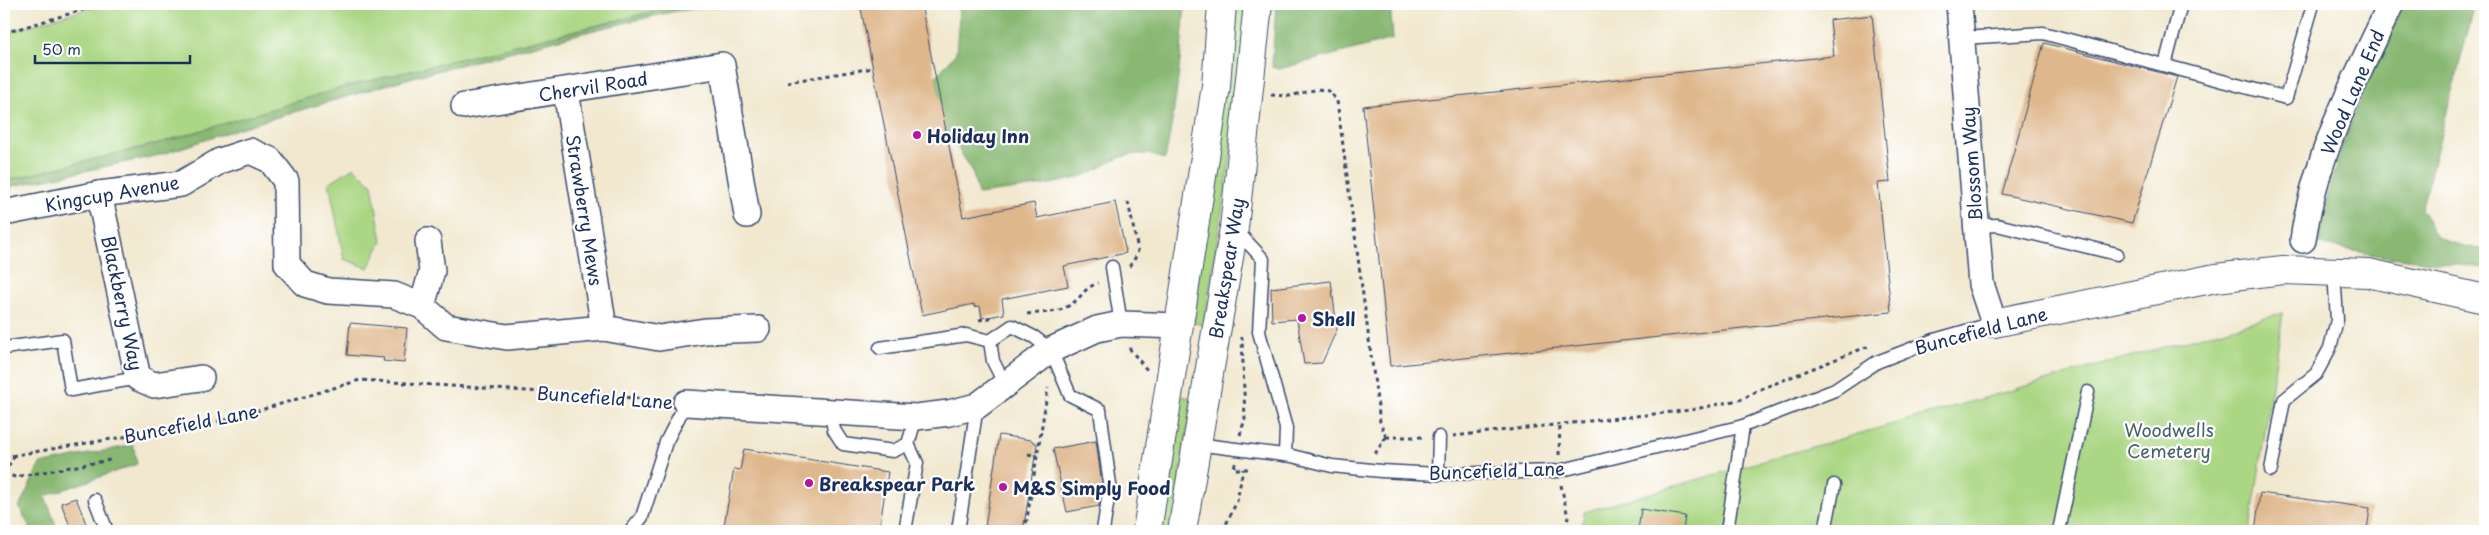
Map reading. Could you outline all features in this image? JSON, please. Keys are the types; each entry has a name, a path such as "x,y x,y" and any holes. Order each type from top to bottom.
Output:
{"main road":[{"path":"1147,531 1216,86 1222,4"},
{"name":"Breakspear Way","path":"1182,531 1234,228 1258,4"},
{"name":"Buncefield Lane","path":"1994,323 2216,278 2283,270 2368,274 2485,299"}],"street":[{"name":"Blossom Way","path":"1959,4 1982,284 1994,323"},
{"name":"Wood Lane End","path":"2303,240 2312,193 2335,124 2391,4"},
{"name":"Chervil Road","path":"464,106 566,92 722,65 747,215"},
{"name":"Strawberry Mews","path":"566,92 604,328"},
{"name":"Kingcup Avenue","path":"4,213 99,194 181,184 220,161 250,151 270,160 286,181 287,264 305,284 328,291 394,295 422,306 446,327 507,337 604,328 659,338 706,331 758,328"},
{"name":"Blackberry Way","path":"99,194 138,378 154,385 201,378"},
{"path":"422,306 432,271 428,241"},
{"name":"Buncefield Lane","path":"686,403 830,410 916,417 949,413 977,406 1043,356 1097,329 1117,324 1179,326"}],"lane":[{"path":"2164,65 2181,4"},
{"path":"1962,38 2043,32 2286,98 2312,8"},
{"path":"1976,226 1997,225 2117,254"},
{"path":"1234,228 1263,260 1258,332 1286,428 1285,455"},
{"path":"2270,470 2284,400 2316,374 2330,348 2337,320 2334,271"},
{"path":"1113,273 1117,324"},
{"name":"Buncefield Lane","path":"1196,444 1285,455 1348,468 1438,474 1558,471 1743,426 1835,390 1877,362 1934,340 1994,323"},
{"path":"880,348 966,335 990,341 1012,326 1034,337 1043,356 1070,396 1100,410 1110,485 1103,531"},
{"path":"4,348 63,340 71,390 138,378"},
{"path":"990,341 993,361 1005,385"},
{"path":"2059,531 2088,392"},
{"path":"631,531 642,518 666,442 686,403"},
{"path":"958,531 977,406"},
{"path":"830,410 834,430 843,444 893,452 908,444"},
{"path":"905,531 917,463 908,444 916,417"},
{"path":"1727,531 1743,426"},
{"path":"1438,474 1439,438"},
{"path":"1825,531 1834,485"},
{"path":"95,500 107,531"}],"path":[{"path":"4,33 103,4"},
{"path":"787,82 873,68"},
{"path":"1268,95 1290,96 1318,89 1329,91 1337,101 1380,422 1386,437 1376,453"},
{"path":"1016,328 1024,315 1056,312 1079,298 1087,287 1113,273 1125,273 1137,255 1128,202"},
{"path":"1117,324 1149,374"},
{"name":"Buncefield Lane","path":"1386,437 1439,438 1560,423 1691,410 1743,399 1756,391 1877,344"},
{"path":"1240,437 1245,419 1242,349"},
{"path":"1025,531 1049,389 1044,372 1043,356"},
{"name":"Buncefield Lane","path":"4,457 231,419 360,380 660,399 686,403"},
{"path":"1560,423 1558,471 1568,517 1565,531"},
{"path":"1028,454 1038,456"},
{"path":"15,455 4,473 14,477 110,460"},
{"path":"1223,531 1237,501 1243,469"}],"green space":[{"path":"103,4 684,4 345,87 160,143 4,181 4,33"},
{"path":"684,4 737,4 676,11 598,29 413,77 240,128 160,155 4,188 4,181 160,143 344,87"},
{"path":"960,4 1185,4 1178,82 1165,159 1137,154 1125,156 1095,171 1069,180 978,194 972,170 945,128 934,79 956,53"},
{"path":"1232,4 1246,4 1230,160 1204,325 1191,322"},
{"path":"1276,4 1390,4 1393,39 1279,69 1272,67"},
{"path":"2403,4 2475,4 2421,210 2432,231 2438,237 2450,242 2485,250 2485,268 2381,256 2318,244 2331,181 2341,151 2363,91"},
{"path":"354,167 372,185 382,241 368,268 344,259 329,183"},
{"name":"Woodwells Cemetery","path":"2283,313 2250,531 1582,531 1584,512"},
{"path":"1180,396 1192,398 1172,531 1158,531"},
{"path":"133,445 137,464 45,496 58,531 32,531 19,507 40,464"}],"building":[{"name":"Holiday Inn","path":"860,4 921,4 963,217 1034,203 1037,218 1115,202 1126,253 1064,266 1068,286 1002,299 1004,314 982,318 980,306 974,307 974,304 922,315"},
{"path":"1872,15 1890,182 1878,183 1891,312 1390,366 1363,106 1834,56 1830,20"},
{"path":"2044,43 2177,77 2132,223 2002,194"},
{"path":"1331,281 1337,329 1322,363 1304,364 1297,319 1272,321 1271,288"},
{"path":"350,323 407,328 404,363 383,361 384,358 347,355"},
{"path":"999,435 1031,440 1037,444 1023,531 1005,531 985,527"},
{"path":"1096,441 1102,485 1099,506 1067,512 1053,449"},
{"name":"Breakspear Park","path":"744,449 888,472 879,531 723,531 734,469 740,470"},
{"path":"2260,493 2370,508 2367,531 2255,531"},
{"path":"76,498 89,531 72,531 61,503"},
{"path":"1641,509 1685,516 1683,531 1638,531"}],"place":[{"name":"Holiday Inn","path":"917,135"},
{"name":"Shell","path":"1302,318"},
{"name":"Breakspear Park","path":"809,483"},
{"name":"M&S Simply Food","path":"1003,487"}]}
